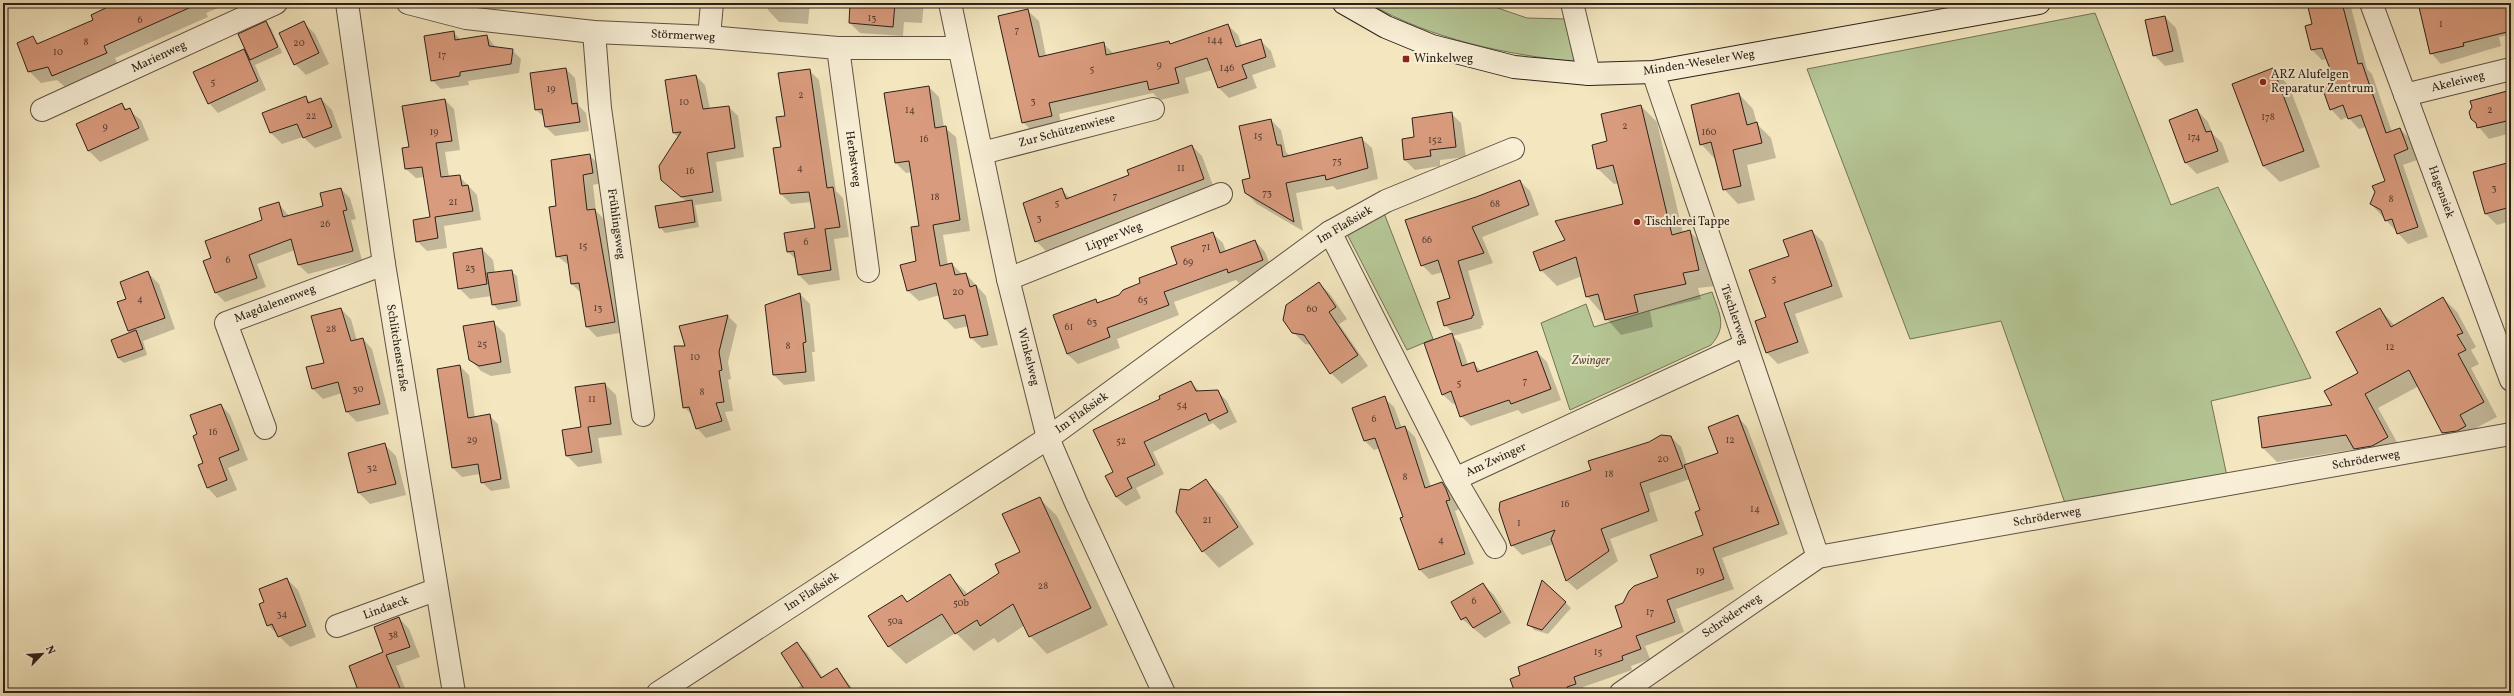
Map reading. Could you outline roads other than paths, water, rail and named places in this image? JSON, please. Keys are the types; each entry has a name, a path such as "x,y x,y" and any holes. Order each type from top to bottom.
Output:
{"street":[{"name":"Marienweg","path":"42,110 276,3"},
{"name":"Schlitchenstraße","path":"347,3 384,264 454,693"},
{"name":"Störmerweg","path":"408,3 466,18 594,32 709,37 838,48 959,48"},
{"path":"709,37 712,3"},
{"name":"Winkelweg","path":"950,3 1008,279 1048,438 1076,503 1164,693"},
{"name":"Minden-Weseler Weg","path":"1344,3 1386,27 1432,46 1514,67 1589,74 1653,72 2039,3"},
{"path":"1572,3 1589,74"},
{"name":"Hagensiek","path":"2371,3 2511,380"},
{"name":"Frühlingsweg","path":"594,32 600,108 643,415"},
{"name":"Herbstweg","path":"838,48 868,271"},
{"name":"Akeleiweg","path":"2405,95 2511,69"},
{"name":"Tischlerweg","path":"1653,72 1818,558"},
{"name":"Zur Schützenwiese","path":"982,153 1153,109"},
{"name":"Im Flaßsiek","path":"658,693 1048,438 1330,232 1386,201 1513,149"},
{"name":"Lipper Weg","path":"1008,279 1221,194"},
{"name":"Am Zwinger","path":"1330,232 1455,479 1745,346"},
{"name":"Magdalenenweg","path":"265,428 226,323 384,264"},
{"name":"Schröderweg","path":"1621,693 1818,558 2511,434"},
{"path":"1455,479 1495,547"},
{"name":"Lindaeck","path":"337,626 436,590"}],"place":[{"name":"Winkelweg","path":"1406,59"},
{"name":"ARZ Alufelgen Reparatur Zentrum","path":"2263,82"},
{"name":"Tischlerei Tappe","path":"1637,222"}],"park label":[{"name":"Zwinger","path":"1591,361"}]}
